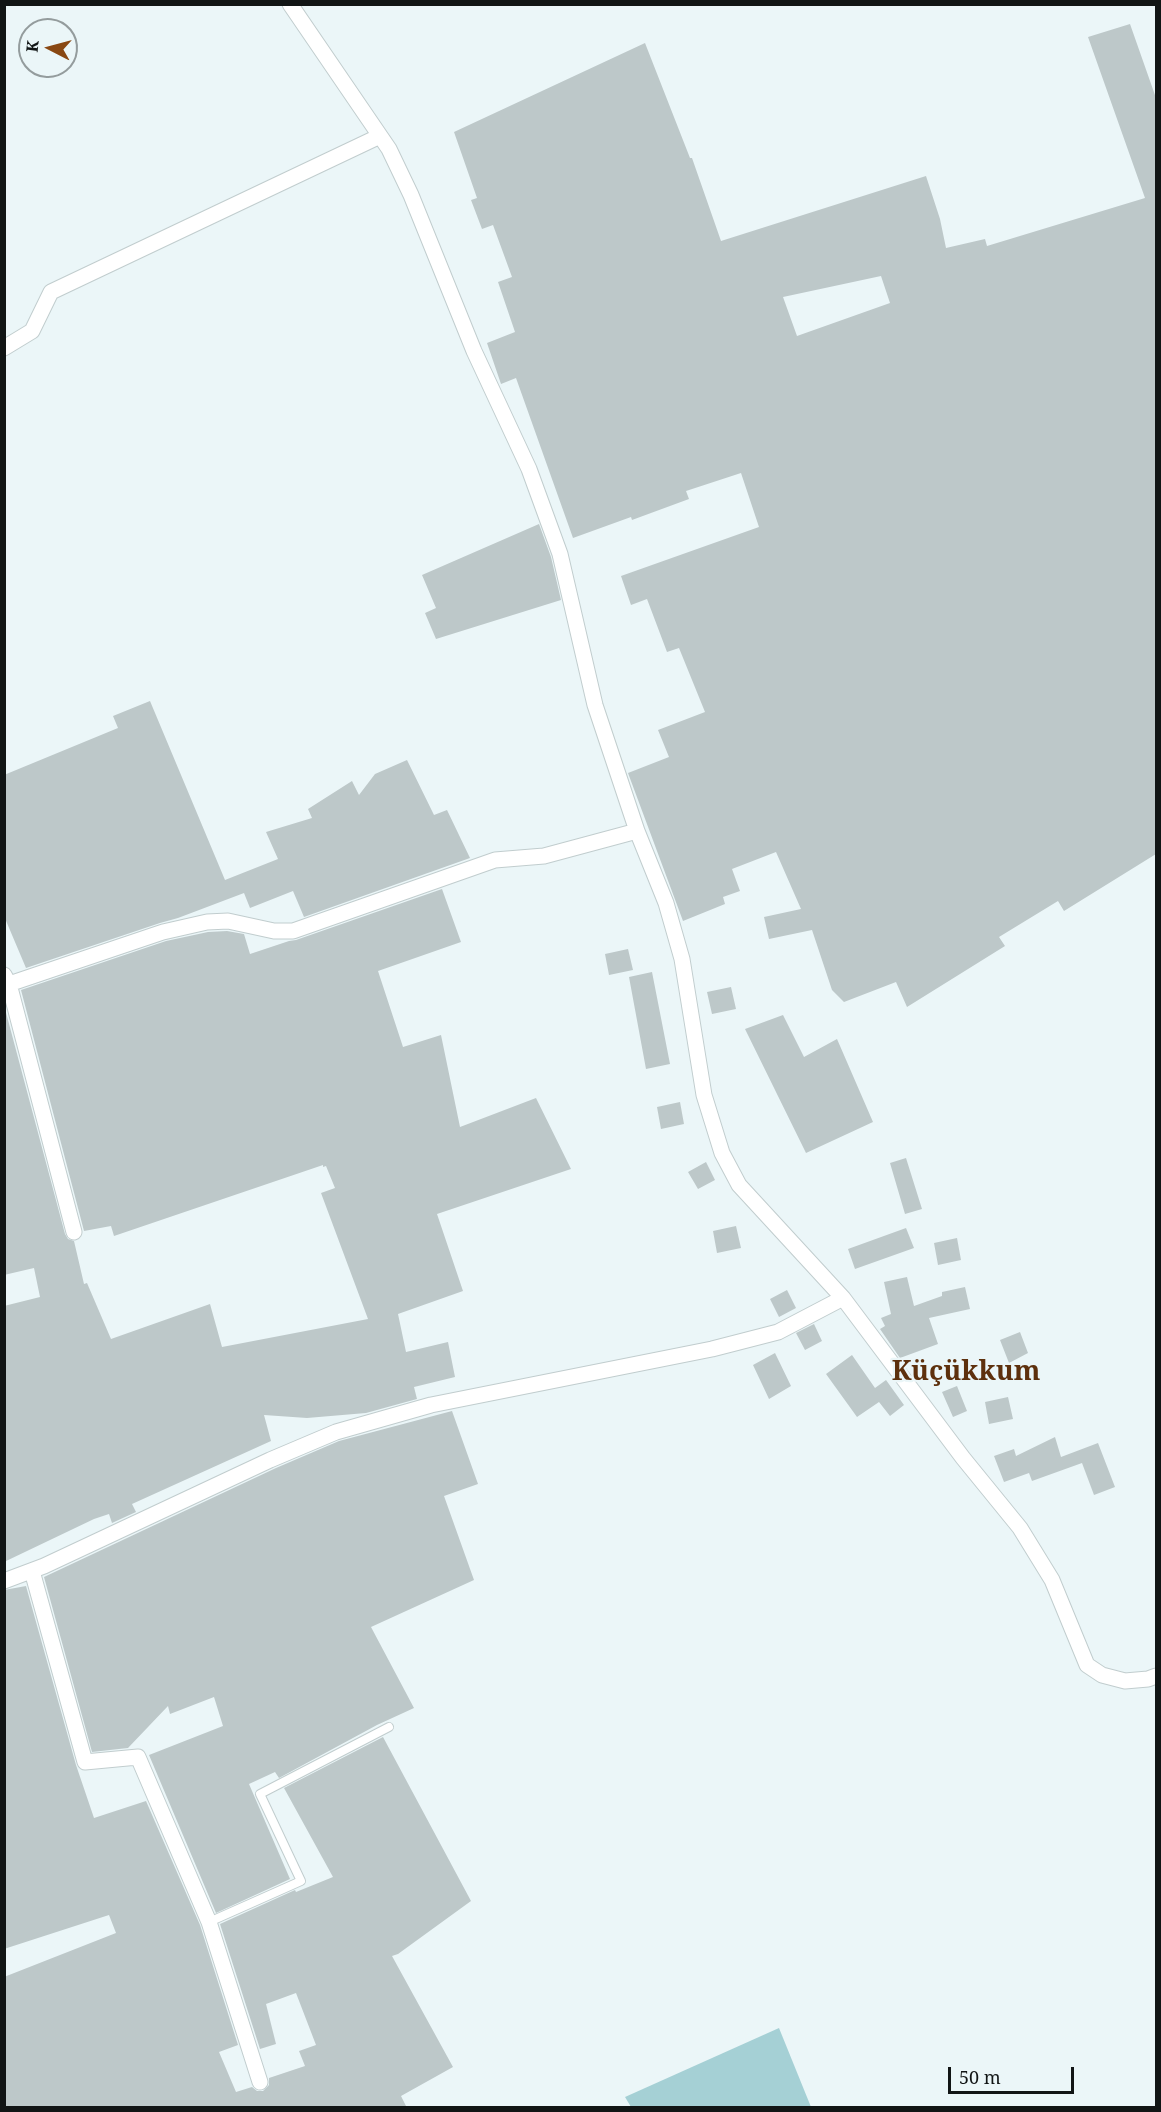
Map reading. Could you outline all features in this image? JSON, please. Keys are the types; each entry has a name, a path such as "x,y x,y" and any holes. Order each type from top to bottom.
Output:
{"street":[{"path":"290,4 389,149 411,195 474,351 529,469 560,554 595,705 637,831 666,903 682,959 704,1095 722,1153 739,1185 843,1298 963,1458 1020,1528 1052,1580 1087,1665 1102,1675 1125,1681 1156,1676"},
{"path":"4,348 32,331 51,292 380,136"},
{"path":"74,1232 7,980 163,932 207,922 228,921 274,931 293,931 495,860 544,856 637,831"},
{"path":"4,1581 32,1571 270,1460 336,1432 431,1405 712,1349 778,1332 843,1298"},
{"path":"32,1571 85,1762 138,1757 209,1922 260,2082"}],"lane":[{"path":"209,1922 301,1881 260,1794 388,1727"}],"shaded area":[{"path":"779,2028 811,2107 631,2107 625,2097"}],"building":[{"path":"1130,24 1156,98 1156,854 1064,911 1058,901 999,937 1005,946 907,1007 896,982 844,1002 832,990 812,930 769,939 764,917 801,909 776,852 732,869 740,891 723,897 725,904 683,921 628,773 669,757 658,730 705,712 679,648 667,652 647,599 631,605 621,576 759,527 741,473 686,491 689,499 573,538 516,378 501,384 487,343 515,332 498,282 512,277 493,225 482,229 471,200 477,198 454,132 645,43 690,158 692,158 721,241 926,176 940,219 946,248 985,239 987,246 1145,198 1088,37","holes":["881,276 890,303 797,336 783,297"]},
{"path":"539,524 551,557 561,600 436,639 425,613 436,608 422,575"},
{"path":"150,701 225,880 278,859 266,832 312,818 308,809 352,781 359,795 375,774 407,760 434,815 447,810 470,858 304,917 293,891 250,908 244,893 178,918 26,968 4,916 4,775 118,728 113,716"},
{"path":"442,889 461,942 378,971 403,1047 441,1035 460,1127 536,1098 571,1169 437,1214 463,1291 398,1314 406,1352 448,1342 455,1377 414,1387 417,1399 366,1413 307,1418 264,1415 271,1441 132,1504 136,1512 112,1523 109,1514 94,1519 4,1562 4,1306 40,1297 34,1268 4,1275 4,1005 65,1234 68,1239 74,1241 84,1284 87,1283 111,1339 210,1304 222,1347 368,1319 321,1193 335,1188 326,1166 323,1167 323,1165 114,1236 111,1226 84,1231 21,990 166,941 208,932 227,931 244,934 250,954"},
{"path":"628,949 633,970 609,975 605,954"},
{"path":"652,972 670,1064 646,1069 629,977"},
{"path":"731,987 736,1009 712,1014 707,992"},
{"path":"783,1015 804,1057 837,1039 873,1122 806,1153 745,1029"},
{"path":"680,1102 684,1124 661,1129 657,1107"},
{"path":"906,1158 922,1209 905,1214 890,1163"},
{"path":"706,1162 715,1180 698,1189 688,1172"},
{"path":"736,1226 741,1248 717,1253 713,1231"},
{"path":"906,1228 914,1248 855,1269 848,1249"},
{"path":"957,1238 961,1260 938,1265 934,1243"},
{"path":"907,1277 914,1306 942,1296 942,1292 965,1287 970,1309 929,1318 938,1344 900,1358 880,1329 885,1326 881,1318 891,1314 884,1282"},
{"path":"787,1290 796,1308 779,1317 770,1299"},
{"path":"814,1324 822,1341 805,1350 796,1333"},
{"path":"1020,1332 1028,1353 1009,1363 1000,1340"},
{"path":"775,1353 791,1386 769,1399 753,1365"},
{"path":"852,1355 875,1388 886,1380 904,1405 890,1416 879,1402 857,1417 826,1374"},
{"path":"957,1386 967,1411 953,1417 942,1392"},
{"path":"1008,1397 1013,1419 989,1424 985,1402"},
{"path":"452,1411 478,1484 444,1496 474,1580 371,1627 414,1708 377,1725 279,1778 275,1772 249,1784 290,1879 216,1913 149,1755 223,1726 214,1697 170,1714 168,1706 128,1748 92,1752 44,1577 276,1468 339,1441"},
{"path":"1055,1437 1061,1457 1098,1443 1115,1487 1094,1495 1082,1463 1032,1481 1029,1473 1004,1482 994,1456 1014,1449 1016,1456"},
{"path":"26,1586 76,1765 94,1818 146,1801 200,1925 238,2045 219,2052 236,2092 252,2087 257,2091 263,2091 269,2085 269,2078 305,2066 299,2051 316,2045 296,1993 266,2004 276,2044 260,2049 220,1924 295,1890 296,1892 333,1877 284,1788 383,1737 471,1901 392,1956 453,2067 401,2096 407,2108 4,2108 4,1977 116,1933 109,1915 4,1949 4,1590"}],"district":[{"name":"Küçükkum","path":"966,1372"}]}
